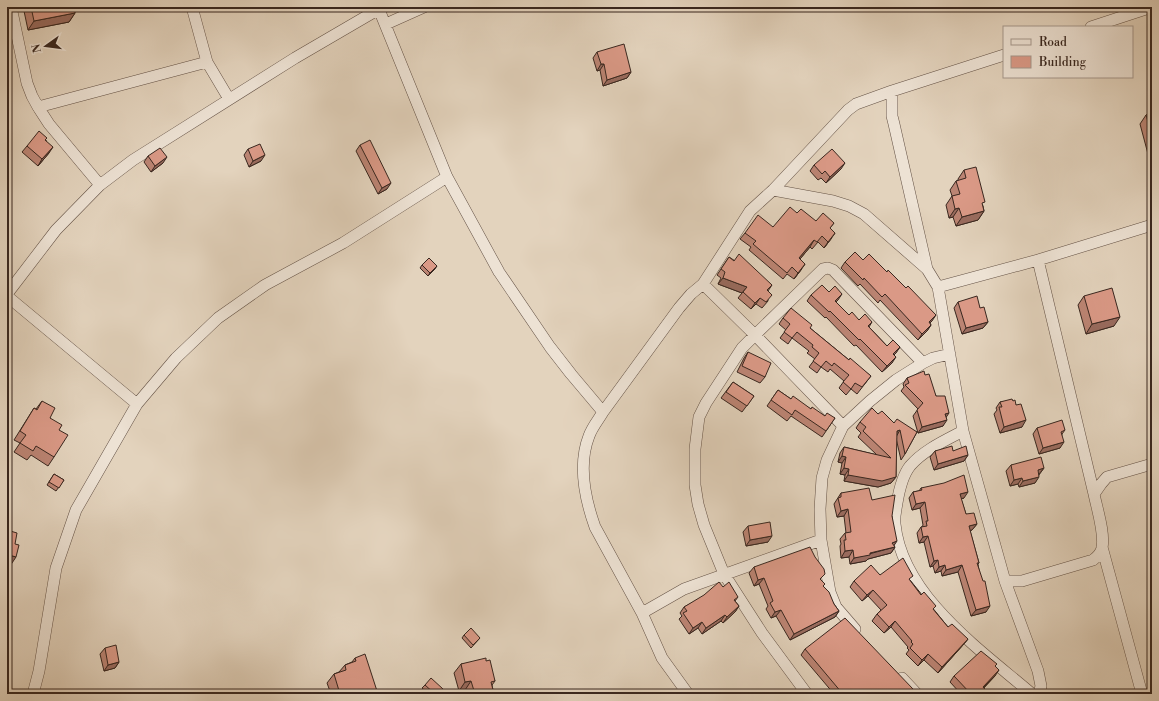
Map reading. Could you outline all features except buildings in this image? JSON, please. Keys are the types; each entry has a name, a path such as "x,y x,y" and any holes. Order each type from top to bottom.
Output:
{"street":[{"path":"11,7 27,83 38,107 49,124 100,185"},
{"path":"192,7 207,62 229,99"},
{"path":"386,24 424,7"},
{"path":"1094,26 1152,7"},
{"path":"136,404 7,295 56,230 100,185 133,160 295,58 378,8 386,24 447,177 499,272 530,320 571,374 604,412"},
{"path":"688,694 662,658 642,613 595,527 587,501 583,469 584,451 589,434 679,308 691,294 703,284 750,211 773,190 848,110 856,104 892,91 1003,55"},
{"path":"38,107 207,62"},
{"path":"892,91 894,124 927,269"},
{"path":"33,694 40,671 56,568 76,510 136,404 176,358 218,318 265,285 343,243 447,177"},
{"path":"773,190 833,201 849,206 864,214 927,269 938,287 963,431 1005,581 1038,671 1041,686 1039,694"},
{"path":"938,287 1038,260 1152,225"},
{"path":"1038,260 1094,494 1102,547 1142,694"},
{"path":"807,694 767,640 724,574 704,525 698,504 695,478 696,430 699,417 706,403 742,348 823,269 828,268 833,270 923,363"},
{"path":"703,284 843,426"},
{"path":"863,638 836,607 830,592 821,540 820,509 822,478 827,460 843,426 882,391 923,363 933,358 950,354"},
{"path":"963,431 924,452 909,467 900,488 894,523 899,546 905,564 916,582 950,624 1032,694"},
{"path":"1094,494 1107,477 1152,464"},
{"path":"642,613 684,589 821,540"},
{"path":"1005,581 1022,581 1093,560 1097,557 1102,547"},
{"path":"896,672 917,694"}]}
